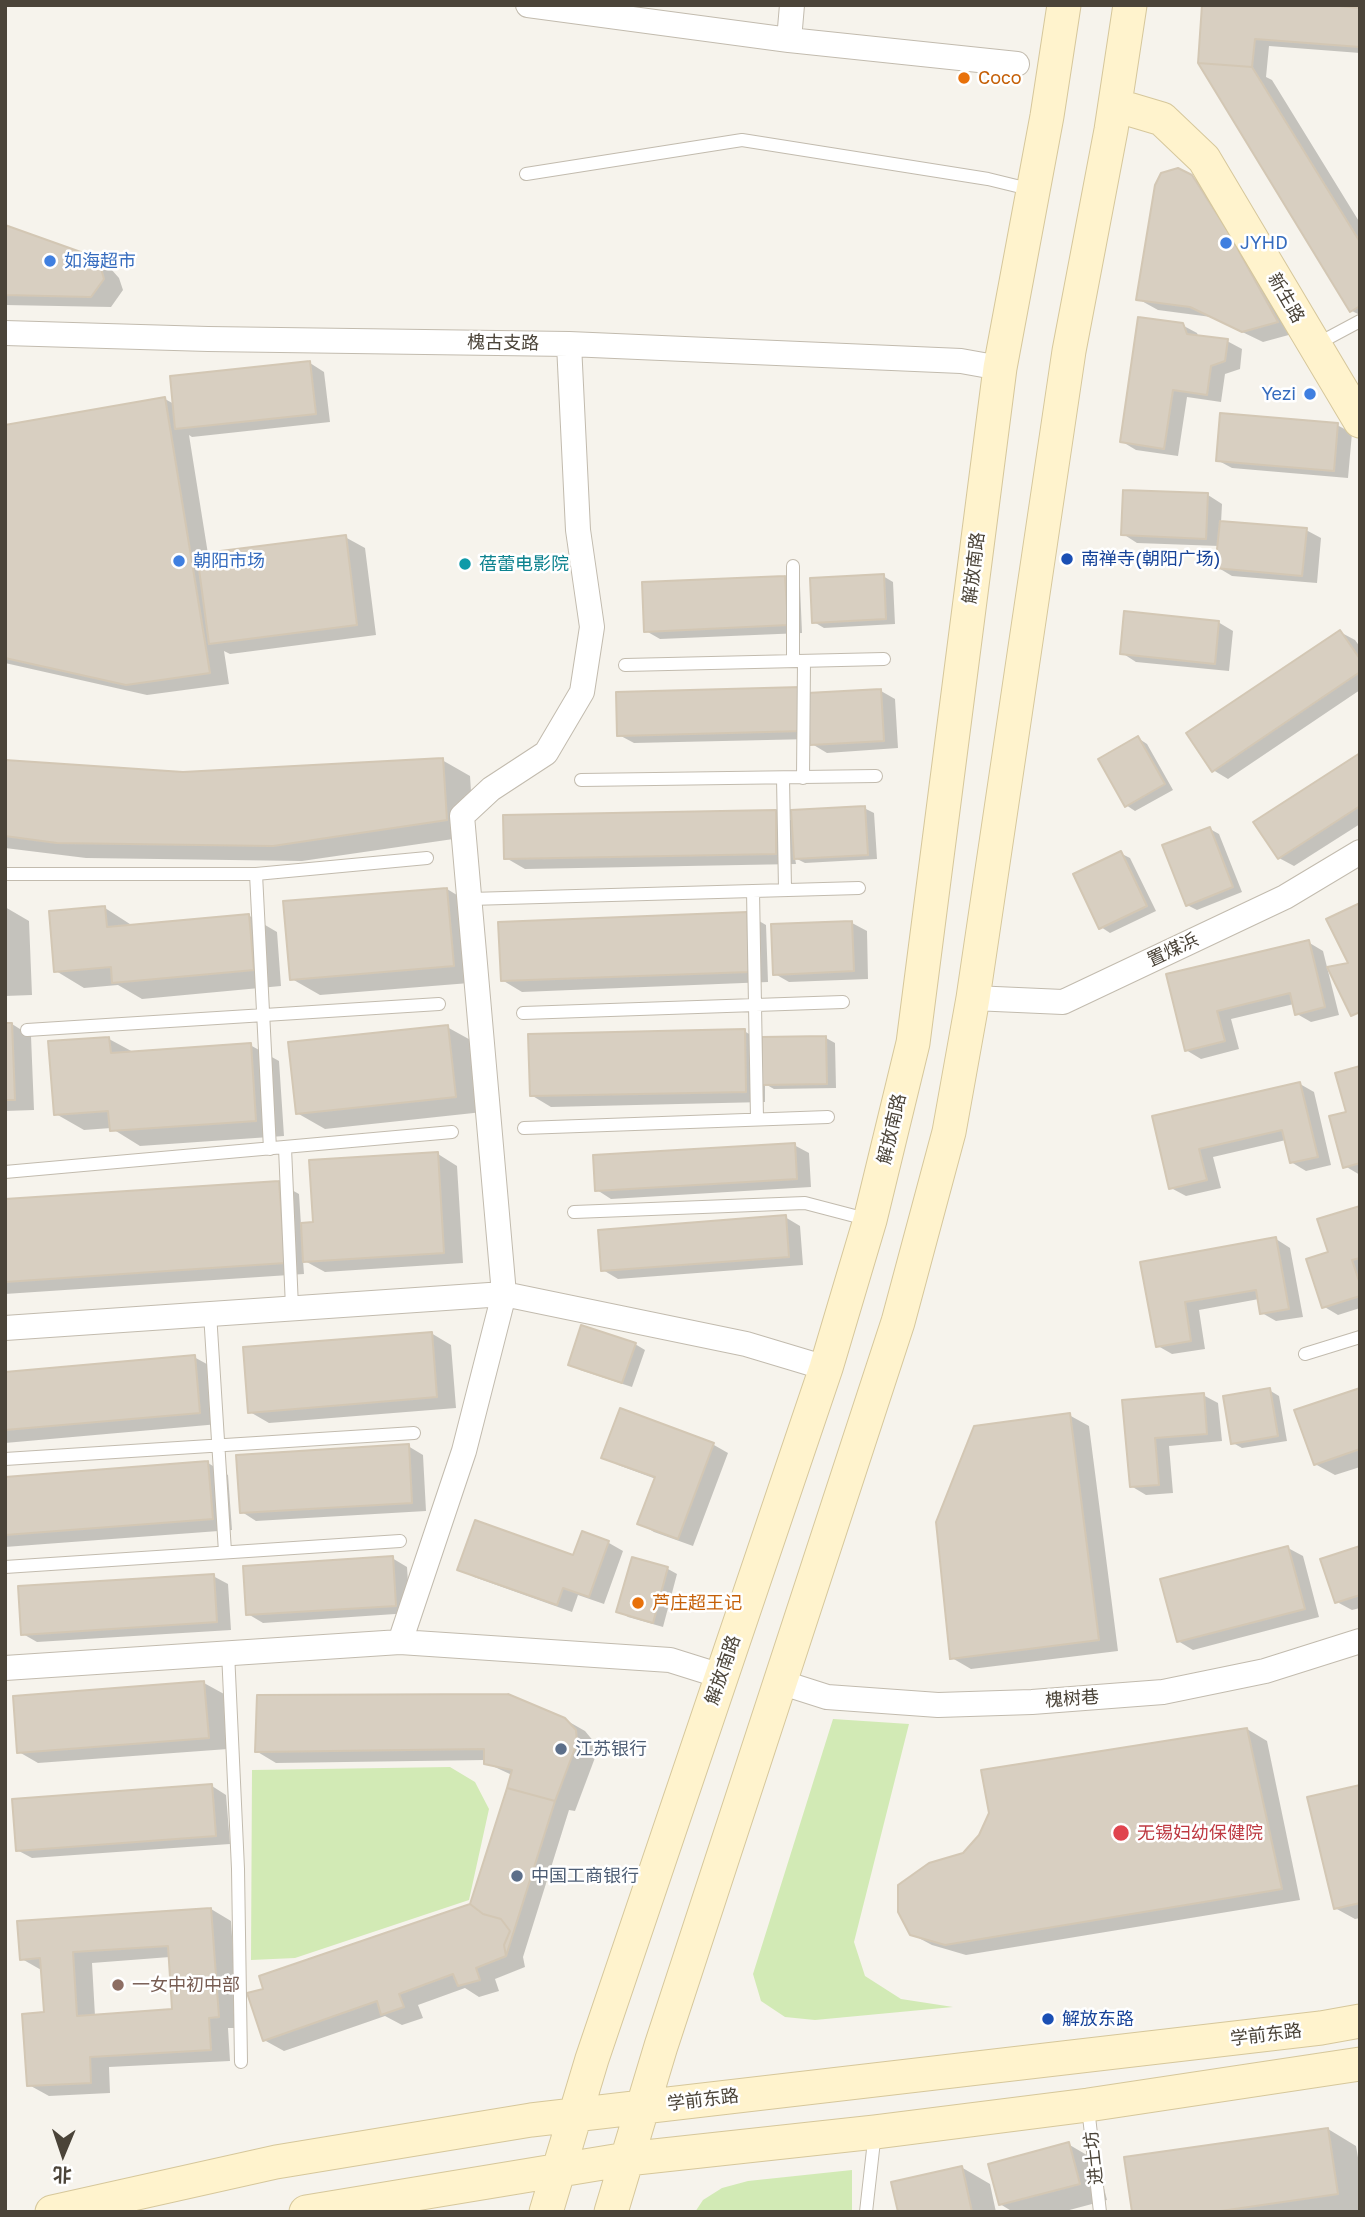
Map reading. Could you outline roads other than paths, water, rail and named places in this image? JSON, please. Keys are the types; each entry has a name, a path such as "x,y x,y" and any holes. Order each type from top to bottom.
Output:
{"main road":[{"name":"解放南路","path":"546,2212 592,2059 826,1368 870,1220 913,1043 1000,368 1034,190 1064,5"},
{"path":"611,2212 662,2046 898,1322 949,1132 973,998 1069,351 1115,105 1130,5"},
{"name":"新生路","path":"1115,105 1162,119 1204,159 1360,421"},
{"name":"学前东路","path":"52,2212 276,2162 531,2120 1307,2030 1360,2021"},
{"path":"306,2212 627,2159 1088,2105 1360,2064"}],"street":[{"path":"528,5 789,40 1017,64"},
{"path":"789,40 792,5"},
{"name":"槐古支路","path":"5,333 569,344 961,361 1000,368"},
{"path":"400,1642 464,1451 504,1294 462,816 491,789 547,753 582,692 592,627 578,530 569,344"},
{"name":"置煤浜","path":"973,998 1063,1002 1285,897 1360,852"},
{"path":"5,1328 504,1294 746,1344 826,1368"},
{"name":"槐树巷","path":"780,1682 827,1697 938,1705 1032,1702 1163,1692 1265,1671 1360,1641"},
{"path":"5,1668 400,1642 670,1660 721,1676"}],"lane":[{"path":"526,174 742,140 988,179 1034,190"},
{"path":"1314,345 1360,321"},
{"path":"793,566 803,778"},
{"path":"625,665 884,659"},
{"path":"581,780 876,776"},
{"path":"783,778 785,890"},
{"path":"5,874 256,874 427,858"},
{"path":"256,874 270,1149"},
{"path":"470,899 859,888"},
{"path":"752,891 757,1119"},
{"path":"523,1013 843,1002"},
{"path":"27,1030 439,1004"},
{"path":"524,1128 828,1116"},
{"path":"5,1172 452,1132"},
{"path":"285,1148 292,1307"},
{"path":"574,1212 805,1203 870,1220"},
{"path":"210,1313 225,1552"},
{"path":"1305,1354 1360,1337"},
{"path":"5,1459 414,1433"},
{"path":"5,1567 400,1541"},
{"path":"228,1652 238,1869 241,2062"},
{"name":"进士坊","path":"1088,2105 1100,2212"},
{"path":"866,2212 875,2132"}],"place":[{"name":"Coco","path":"964,78"},
{"name":"JYHD","path":"1226,243"},
{"name":"如海超市","path":"50,261"},
{"name":"Yezi","path":"1310,394"},
{"name":"南禅寺(朝阳广场)","path":"1067,559"},
{"name":"朝阳市场","path":"179,561"},
{"name":"蓓蕾电影院","path":"465,564"},
{"name":"芦庄超王记","path":"638,1603"},
{"name":"江苏银行","path":"561,1749"},
{"name":"无锡妇幼保健院","path":"1121,1833"},
{"name":"中国工商银行","path":"517,1876"},
{"name":"一女中初中部","path":"118,1985"},
{"name":"解放东路","path":"1048,2019"}]}
